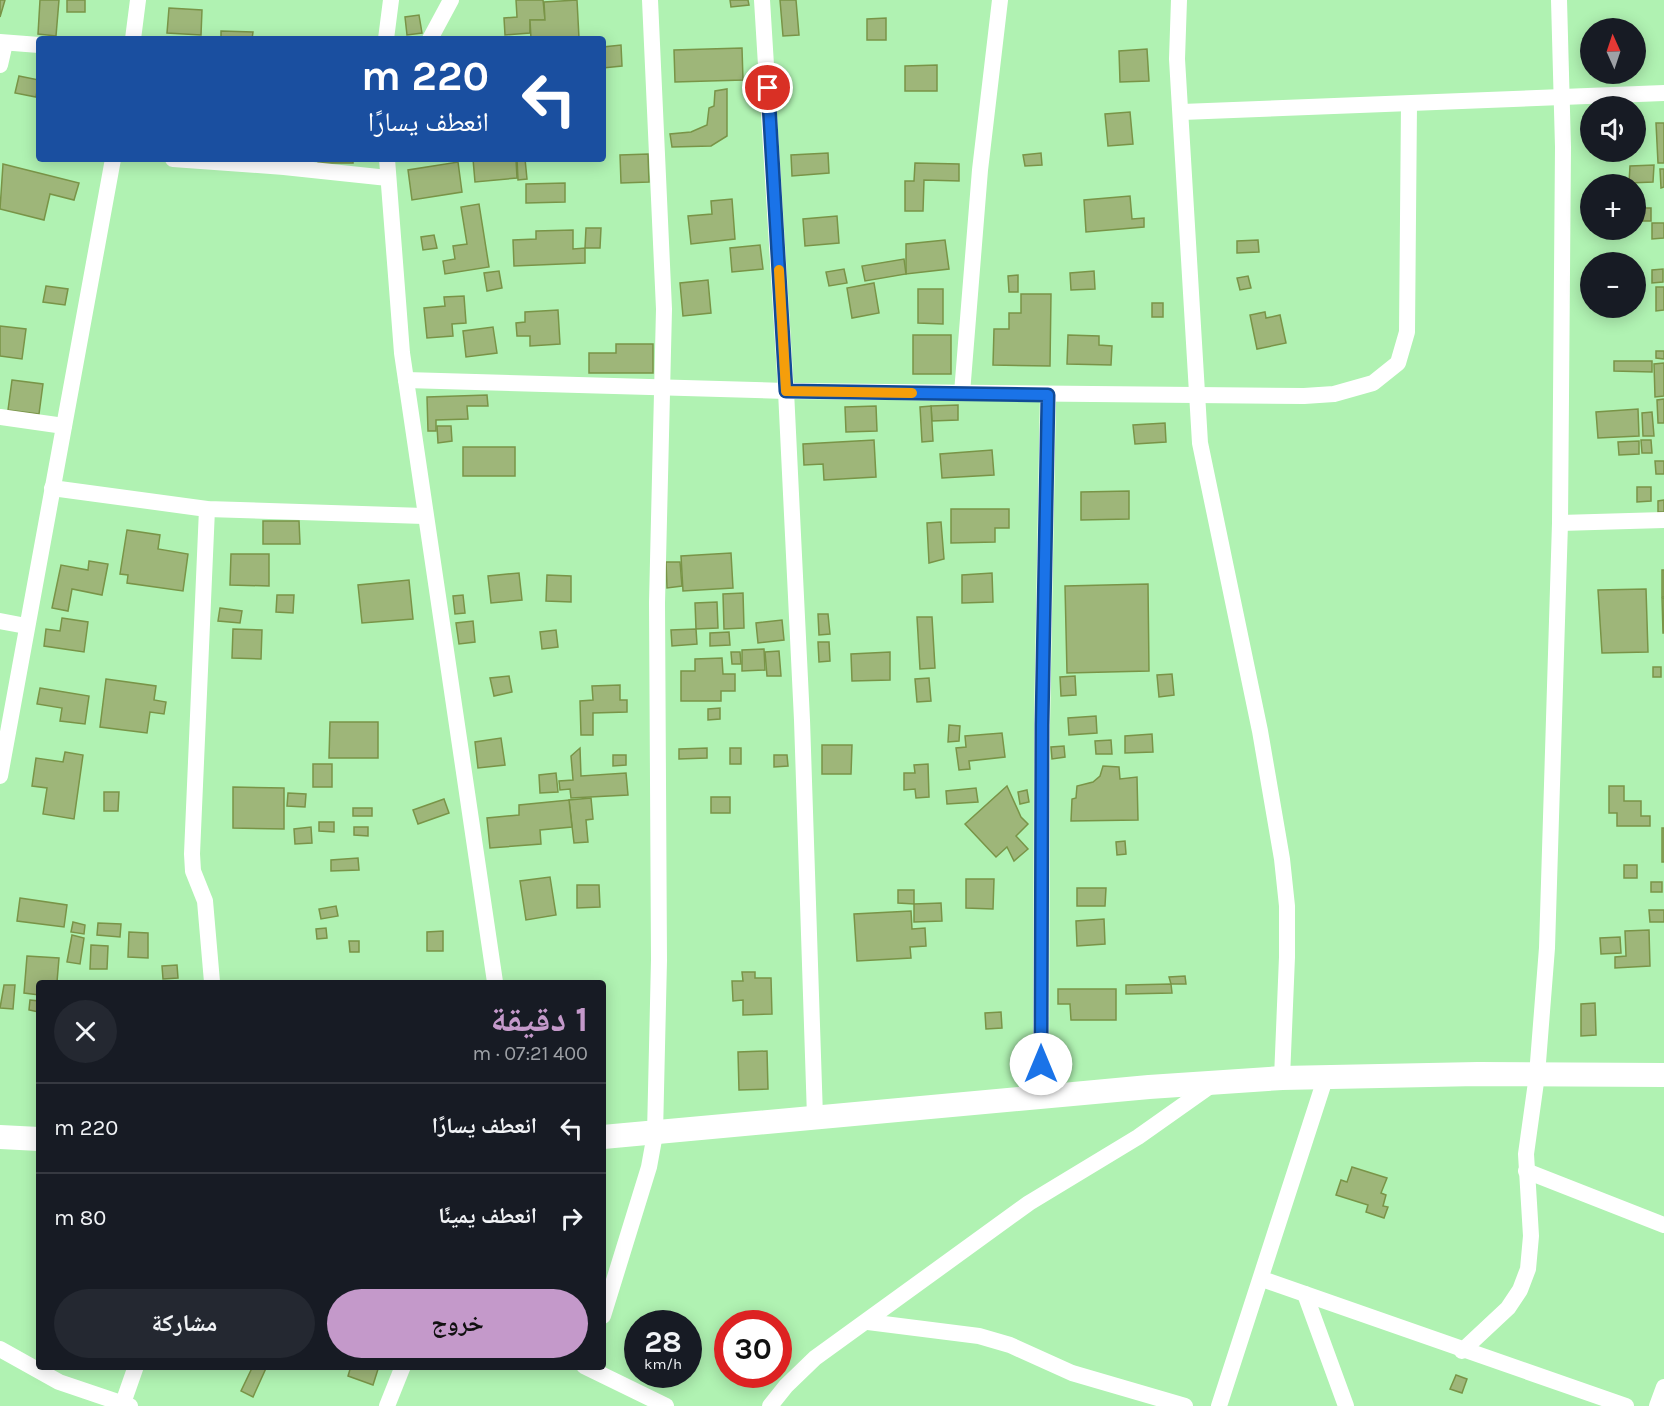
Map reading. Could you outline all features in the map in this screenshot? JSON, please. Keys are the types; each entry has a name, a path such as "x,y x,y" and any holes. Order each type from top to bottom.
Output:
{"street":[{"path":"133,36 138,0"},
{"path":"386,36 391,0"},
{"path":"432,36 451,0"},
{"path":"606,1306 646,1177 655,1134 658,960 657,603 664,309 650,0"},
{"path":"762,0 786,391 802,720 815,1117"},
{"path":"962,393 980,170 1000,0"},
{"path":"1179,0 1177,59 1182,112 1196,396 1207,483 1232,590 1282,859 1287,906 1282,1078"},
{"path":"1462,1351 1508,1308 1520,1290 1528,1269 1531,1236 1526,1154 1537,1075 1547,948 1560,523 1563,96 1559,0"},
{"path":"0,65 3,43 36,45"},
{"path":"1182,112 1664,93"},
{"path":"406,380 786,391 1048,395 1334,394 1373,383 1398,363 1407,332 1409,104"},
{"path":"0,776 112,162"},
{"path":"257,162 285,163 388,178"},
{"path":"387,162 406,380 424,516 495,980"},
{"path":"1041,1098 1042,725 1048,395"},
{"path":"0,417 64,426"},
{"path":"52,488 207,509 424,516"},
{"path":"207,509 192,855 193,871 205,901 212,980"},
{"path":"1560,523 1664,520"},
{"path":"0,621 26,627"},
{"path":"606,1137 1149,1087 1282,1078 1664,1075"},
{"path":"1219,1406 1326,1076"},
{"path":"770,1406 786,1386 815,1358 868,1322 1029,1203 1138,1137 1213,1084"},
{"path":"0,1137 36,1138"},
{"path":"1526,1171 1664,1225"},
{"path":"1262,1279 1462,1351 1626,1406"},
{"path":"1305,1294 1346,1406"},
{"path":"868,1322 979,1336 1010,1345 1072,1373 1185,1406"},
{"path":"0,1349 36,1369"},
{"path":"38,1370 59,1382 125,1405 135,1370"},
{"path":"387,1406 401,1370"},
{"path":"592,1370 666,1406"},
{"path":"1657,1406 1664,1387"}],"building":[{"path":"0,0 5,0 0,17"},
{"path":"40,0 59,0 56,36 38,34"},
{"path":"67,0 85,0 85,12 67,12"},
{"path":"516,0 543,0 545,20 530,20 530,33 505,35 504,18 517,17"},
{"path":"577,0 579,36 531,36 530,20 545,20 544,2"},
{"path":"730,0 748,0 749,5 731,7"},
{"path":"780,0 796,0 799,35 783,36"},
{"path":"169,8 202,10 201,35 167,33"},
{"path":"419,15 422,33 407,35 405,17"},
{"path":"886,18 886,40 867,40 867,19"},
{"path":"221,31 253,32 252,36 221,36"},
{"path":"621,45 622,66 606,68 606,47"},
{"path":"742,48 743,80 675,82 674,50"},
{"path":"1147,49 1149,81 1120,82 1119,51"},
{"path":"937,65 937,91 905,91 905,66"},
{"path":"19,76 36,79 36,97 15,93"},
{"path":"727,89 727,136 711,146 672,147 670,134 691,132 707,125 709,108 714,106 715,91"},
{"path":"1130,112 1133,144 1108,146 1105,114"},
{"path":"1656,123 1664,123 1664,163 1658,163"},
{"path":"828,153 829,173 792,176 791,155"},
{"path":"1041,153 1042,165 1025,166 1023,155"},
{"path":"648,154 649,182 621,183 620,155"},
{"path":"318,162 353,162 353,163"},
{"path":"458,162 462,192 412,200 408,170"},
{"path":"473,162 516,162 517,178 475,182"},
{"path":"517,162 525,162 527,179 518,180"},
{"path":"915,163 959,164 959,181 924,180 923,211 905,211 905,181 914,181"},
{"path":"3,164 79,183 74,200 50,194 44,220 0,209"},
{"path":"1654,165 1653,182 1646,182 1646,174 1630,174 1630,166"},
{"path":"1660,169 1664,169 1664,187 1661,188"},
{"path":"565,183 565,202 526,203 526,184"},
{"path":"1130,196 1132,219 1144,218 1144,227 1086,232 1084,200"},
{"path":"732,199 735,239 691,244 688,216 712,214 711,201"},
{"path":"479,204 489,267 445,274 443,261 455,259 453,246 467,244 461,207"},
{"path":"1646,208 1651,208 1651,221 1646,221"},
{"path":"837,216 839,243 805,246 803,219"},
{"path":"1652,223 1664,223 1664,238 1652,239"},
{"path":"586,228 601,228 600,248 585,248"},
{"path":"573,230 573,249 585,248 585,263 514,266 513,240 536,239 536,231"},
{"path":"434,235 437,248 423,250 421,237"},
{"path":"945,240 949,269 906,274 906,244"},
{"path":"1258,240 1259,252 1237,253 1237,241"},
{"path":"760,245 763,269 732,272 730,248"},
{"path":"904,259 906,274 865,281 862,266"},
{"path":"844,269 847,283 829,286 826,272"},
{"path":"1663,269 1663,282 1652,283 1652,270"},
{"path":"499,271 502,288 487,291 484,273"},
{"path":"1094,271 1095,289 1071,290 1070,273"},
{"path":"1018,275 1018,292 1009,292 1008,276"},
{"path":"1248,276 1251,288 1240,290 1237,278"},
{"path":"708,280 711,313 683,316 680,283"},
{"path":"874,283 879,313 852,318 847,288"},
{"path":"46,286 68,289 65,305 43,302"},
{"path":"1656,287 1664,287 1664,310 1656,311"},
{"path":"918,289 943,289 943,324 918,323"},
{"path":"1021,294 1051,294 1050,366 993,365 994,329 1009,329 1009,313 1021,313"},
{"path":"464,296 466,323 452,324 453,336 427,338 424,308 445,306 444,297"},
{"path":"1152,303 1163,303 1163,317 1152,317"},
{"path":"558,310 560,344 530,346 530,336 517,336 516,323 525,322 525,312"},
{"path":"1265,312 1266,318 1280,315 1286,343 1257,349 1250,315"},
{"path":"0,326 26,329 22,359 0,356"},
{"path":"493,327 497,353 466,357 463,331"},
{"path":"913,335 951,335 951,374 913,374"},
{"path":"1068,335 1099,336 1099,345 1112,346 1111,365 1067,364"},
{"path":"616,344 653,344 653,373 589,373 589,353 616,353"},
{"path":"1656,351 1664,351 1664,359 1656,358"},
{"path":"1614,361 1652,361 1652,372 1614,371"},
{"path":"1664,363 1664,396 1655,397 1654,364"},
{"path":"12,380 43,384 39,414 8,410"},
{"path":"487,395 488,406 467,406 468,419 436,420 436,431 428,431 427,397"},
{"path":"1664,399 1664,423 1658,423 1657,400"},
{"path":"958,405 958,420 932,421 931,406"},
{"path":"876,406 877,431 846,432 845,407"},
{"path":"931,406 933,441 922,442 920,407"},
{"path":"1638,409 1639,436 1598,438 1596,412"},
{"path":"1652,412 1654,436 1643,436 1642,413"},
{"path":"1165,423 1166,442 1135,444 1133,425"},
{"path":"437,426 451,426 452,441 438,443"},
{"path":"874,440 876,477 824,480 823,464 804,465 803,444"},
{"path":"1641,440 1651,440 1652,453 1642,453"},
{"path":"1639,441 1639,454 1619,455 1618,442"},
{"path":"463,447 515,447 515,476 463,476"},
{"path":"992,450 994,475 942,478 940,454"},
{"path":"1655,461 1664,461 1664,474 1656,474"},
{"path":"1637,487 1651,487 1651,501 1637,502"},
{"path":"1129,491 1129,519 1081,520 1081,492"},
{"path":"1664,500 1664,512 1658,512 1658,501"},
{"path":"951,509 1009,509 1009,528 995,528 995,542 951,543"},
{"path":"263,521 299,521 300,544 263,544"},
{"path":"941,522 944,559 929,563 927,523"},
{"path":"127,530 160,535 158,549 188,554 183,591 127,583 128,575 120,574"},
{"path":"731,553 733,588 683,591 681,556"},
{"path":"231,554 269,554 269,586 230,585"},
{"path":"89,561 108,564 102,595 72,589 68,611 52,608 61,565 88,570"},
{"path":"666,562 680,562 682,586 667,588"},
{"path":"1662,570 1664,570 1664,597 1662,597"},
{"path":"519,573 522,600 491,603 488,576"},
{"path":"992,573 993,602 962,603 962,575"},
{"path":"547,575 571,576 571,602 546,601"},
{"path":"409,580 413,619 362,623 358,585"},
{"path":"1148,584 1149,671 1067,673 1065,586"},
{"path":"1646,589 1648,652 1602,653 1598,590"},
{"path":"743,593 744,628 724,629 723,594"},
{"path":"277,595 294,595 293,613 276,612"},
{"path":"463,595 465,613 455,614 453,596"},
{"path":"1662,598 1664,598 1664,633 1663,633"},
{"path":"717,602 718,628 696,629 695,603"},
{"path":"220,608 242,611 240,623 218,621"},
{"path":"818,614 828,614 830,634 819,635"},
{"path":"917,617 932,617 935,668 920,669"},
{"path":"62,618 88,622 84,652 44,646 46,629 60,631"},
{"path":"782,620 784,640 758,643 756,623"},
{"path":"473,621 475,642 459,644 456,623"},
{"path":"233,629 262,630 261,659 232,658"},
{"path":"696,629 697,644 672,646 671,630"},
{"path":"556,630 558,647 542,649 540,632"},
{"path":"729,632 730,645 710,646 710,633"},
{"path":"818,642 829,642 830,661 819,662"},
{"path":"764,649 765,670 742,671 742,650"},
{"path":"779,651 781,676 767,676 765,652"},
{"path":"731,652 740,652 741,664 732,664"},
{"path":"890,652 890,680 852,681 851,654"},
{"path":"722,658 723,674 735,674 735,691 721,691 721,701 681,701 681,671 695,671 695,659"},
{"path":"1653,667 1661,667 1661,677 1653,677"},
{"path":"1172,674 1174,695 1159,697 1157,675"},
{"path":"509,676 512,692 494,696 490,678"},
{"path":"1075,676 1076,695 1061,696 1060,677"},
{"path":"929,678 931,701 917,702 915,679"},
{"path":"106,679 156,686 154,700 166,702 164,714 150,712 147,733 100,727"},
{"path":"620,685 620,700 627,700 627,712 593,713 593,735 581,735 580,701 593,700 592,686"},
{"path":"40,688 89,696 85,724 60,721 62,708 37,704"},
{"path":"720,708 720,719 708,720 708,709"},
{"path":"1096,716 1097,733 1069,735 1068,718"},
{"path":"330,722 378,722 378,758 329,758"},
{"path":"949,725 960,726 959,741 948,742"},
{"path":"1002,733 1005,757 969,761 970,769 959,770 956,748 966,747 965,736"},
{"path":"1152,734 1153,752 1125,753 1125,736"},
{"path":"501,738 505,765 478,768 475,742"},
{"path":"1111,740 1112,754 1096,754 1095,741"},
{"path":"822,745 852,745 851,774 822,774"},
{"path":"1064,746 1065,757 1052,759 1051,747"},
{"path":"580,748 581,776 626,773 628,795 571,798 570,789 560,790 559,781 573,780 571,756"},
{"path":"707,748 707,758 679,759 679,749"},
{"path":"730,748 741,748 741,764 730,764"},
{"path":"65,752 83,755 74,819 43,814 47,788 32,786 36,758 63,762"},
{"path":"613,755 626,755 626,765 613,766"},
{"path":"774,755 787,755 788,766 774,767"},
{"path":"313,764 332,764 332,787 313,787"},
{"path":"928,764 929,797 916,798 915,789 904,790 904,773 915,773 914,765"},
{"path":"1103,766 1119,767 1120,779 1137,777 1138,820 1071,821 1072,799 1076,798 1077,786 1093,782 1100,776"},
{"path":"556,773 558,792 540,793 539,775"},
{"path":"1007,786 1021,817 1028,824 1016,836 1028,849 1014,861 1007,847 996,857 965,824"},
{"path":"1609,786 1624,786 1624,801 1641,801 1641,816 1650,816 1650,826 1617,826 1617,813 1609,813"},
{"path":"233,787 284,788 284,829 233,828"},
{"path":"976,788 978,802 947,804 946,791"},
{"path":"1027,790 1029,802 1020,804 1018,792"},
{"path":"104,792 119,792 118,811 104,811"},
{"path":"288,793 306,794 305,807 287,806"},
{"path":"711,797 730,797 730,813 711,813"},
{"path":"591,798 593,819 586,820 588,842 574,843 569,800"},
{"path":"444,799 449,813 418,824 413,810"},
{"path":"569,800 572,827 540,830 541,844 490,848 487,818 519,815 519,805"},
{"path":"353,808 372,808 372,816 353,816"},
{"path":"319,822 334,822 334,832 319,831"},
{"path":"311,827 312,843 295,844 294,829"},
{"path":"354,827 368,827 368,836 354,835"},
{"path":"1662,828 1664,828 1664,862 1662,862"},
{"path":"1125,841 1126,854 1117,855 1116,842"},
{"path":"358,858 359,870 331,871 331,860"},
{"path":"1624,865 1637,865 1637,878 1624,878"},
{"path":"550,877 556,915 526,920 520,881"},
{"path":"966,879 994,879 993,909 966,908"},
{"path":"1651,882 1662,882 1662,892 1651,892"},
{"path":"577,885 599,885 600,907 577,908"},
{"path":"1077,888 1106,888 1105,906 1077,906"},
{"path":"898,890 914,890 914,904 898,903"},
{"path":"20,898 67,905 64,927 17,921"},
{"path":"941,903 942,921 914,922 914,904"},
{"path":"336,906 338,916 321,919 319,909"},
{"path":"1649,910 1664,910 1664,922 1650,922"},
{"path":"911,911 912,929 925,928 926,946 910,947 911,958 857,961 854,914"},
{"path":"1104,919 1105,944 1077,946 1076,921"},
{"path":"73,922 85,925 84,934 71,932"},
{"path":"98,923 121,924 120,937 97,935"},
{"path":"326,928 327,938 317,939 316,929"},
{"path":"1649,930 1650,966 1615,968 1615,957 1626,956 1625,931"},
{"path":"443,931 443,951 427,951 427,932"},
{"path":"129,932 148,933 148,958 128,957"},
{"path":"72,935 84,938 80,964 67,962"},
{"path":"1620,937 1621,953 1601,954 1600,938"},
{"path":"349,941 359,941 359,952 350,952"},
{"path":"91,945 108,946 107,969 90,969"},
{"path":"27,956 59,958 57,980 36,980 36,995 24,993"},
{"path":"177,965 178,978 163,979 162,966"},
{"path":"742,972 755,972 755,978 771,978 772,1014 743,1015 743,1000 733,1001 732,981 743,981"},
{"path":"1185,976 1186,984 1171,984 1169,977"},
{"path":"1171,984 1172,993 1126,994 1126,985"},
{"path":"4,985 15,985 13,1009 0,1008"},
{"path":"1058,989 1116,989 1116,1020 1071,1020 1070,1004 1058,1004"},
{"path":"30,1000 36,1001 36,1011 29,1010"},
{"path":"1595,1003 1596,1035 1581,1036 1581,1004"},
{"path":"1001,1012 1002,1028 986,1029 985,1013"},
{"path":"767,1051 768,1089 739,1090 738,1052"},
{"path":"1352,1167 1387,1178 1381,1193 1386,1195 1383,1206 1388,1207 1384,1218 1366,1212 1368,1205 1336,1195 1341,1180 1347,1182"},
{"path":"251,1370 265,1370 253,1397 241,1391"},
{"path":"350,1370 378,1370 373,1385 348,1376"},
{"path":"1456,1375 1467,1379 1462,1393 1450,1389"}],"slow traffic":[{"path":"779,270 786,391 912,393"}],"route":[{"path":"768,88 786,391 1048,395 1042,725 1041,1064"}]}
